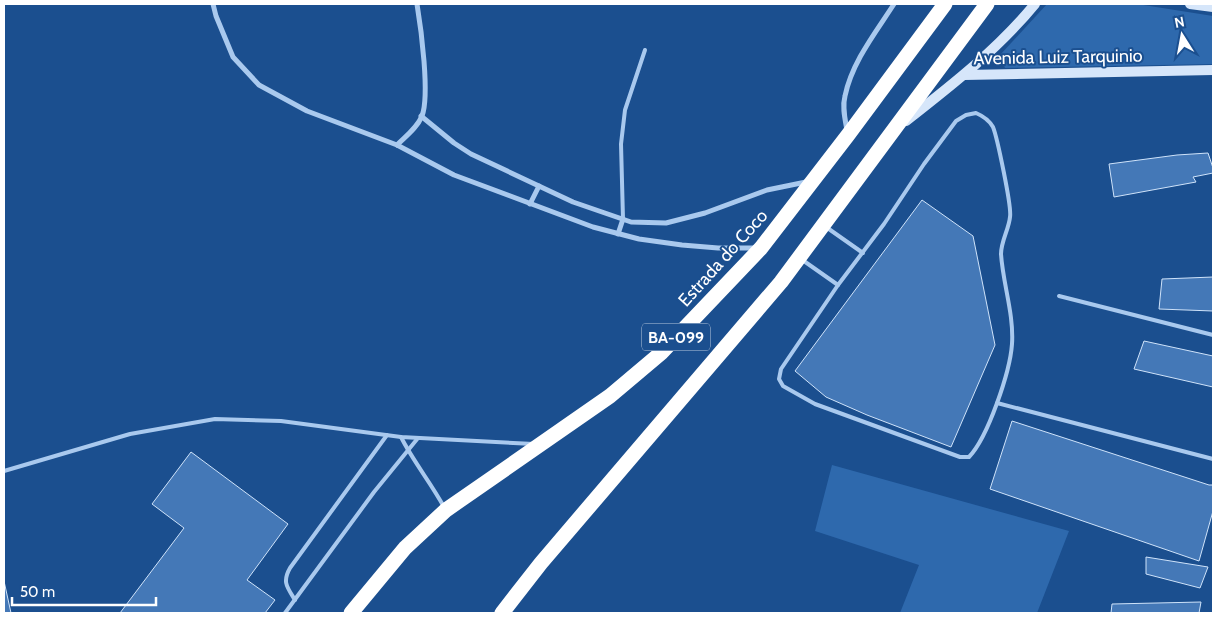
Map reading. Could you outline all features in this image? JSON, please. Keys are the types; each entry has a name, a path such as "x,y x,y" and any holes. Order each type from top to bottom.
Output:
{"highway":[{"name":"Estrada do Coco","path":"351,613 405,548 446,510 610,396 662,353 761,248 945,4"},
{"name":"BA-099","path":"502,613 541,563 781,282 987,4"}],"street":[{"path":"213,4 233,57 259,85 307,111 397,145 454,175 594,227 639,239 682,245 718,248 761,248"},
{"path":"397,145 415,128 422,116 424,106 424,66 417,4"},
{"path":"848,135 844,114 844,97 850,79 866,48 894,4"},
{"path":"893,130 964,75 998,44 1035,4"},
{"path":"1190,4 1213,7"},
{"name":"Avenida Luiz Tarquinio","path":"964,75 1213,70"},
{"path":"422,116 470,154 573,202 631,222 666,223 705,213 767,190 811,181"},
{"path":"530,204 539,186"},
{"path":"618,234 624,219"}],"lane":[{"path":"624,219 621,144 625,110 645,50"},
{"path":"976,113 985,116 993,127 1011,215 1001,250 1012,327 1012,345 997,403 978,448 970,457 960,457 815,404 783,386 779,379 781,369 838,285 863,253 956,121 966,115 976,113"},
{"path":"824,225 863,253"},
{"path":"799,258 838,285"},
{"path":"1059,296 1213,335"},
{"path":"997,403 1213,459"},
{"path":"4,471 130,434 215,419 281,421 400,437 539,444"},
{"path":"295,600 286,586 285,576 388,435"},
{"path":"400,437 446,510"},
{"path":"285,613 374,492 418,438"}],"shaded area":[{"path":"1047,4 1137,4 1213,16 1213,64 1005,68 1000,55"},
{"path":"832,465 1069,531 1037,613 900,613 919,565 815,531"}],"building":[{"path":"1208,153 1213,173 1193,177 1196,182 1114,197 1109,164"},
{"path":"922,200 973,236 995,345 951,447 826,397 795,371"},
{"path":"1213,277 1213,311 1159,309 1162,279"},
{"path":"1144,341 1213,356 1213,387 1134,369"},
{"path":"1012,421 1213,485 1213,511 1199,561 990,489"},
{"path":"191,452 288,524 247,580 275,600 265,613 120,613 184,528 152,504"},
{"path":"1146,557 1208,567 1200,588 1146,574"},
{"path":"4,581 11,613 4,613"},
{"path":"1201,602 1199,613 1111,613 1112,604"}]}
